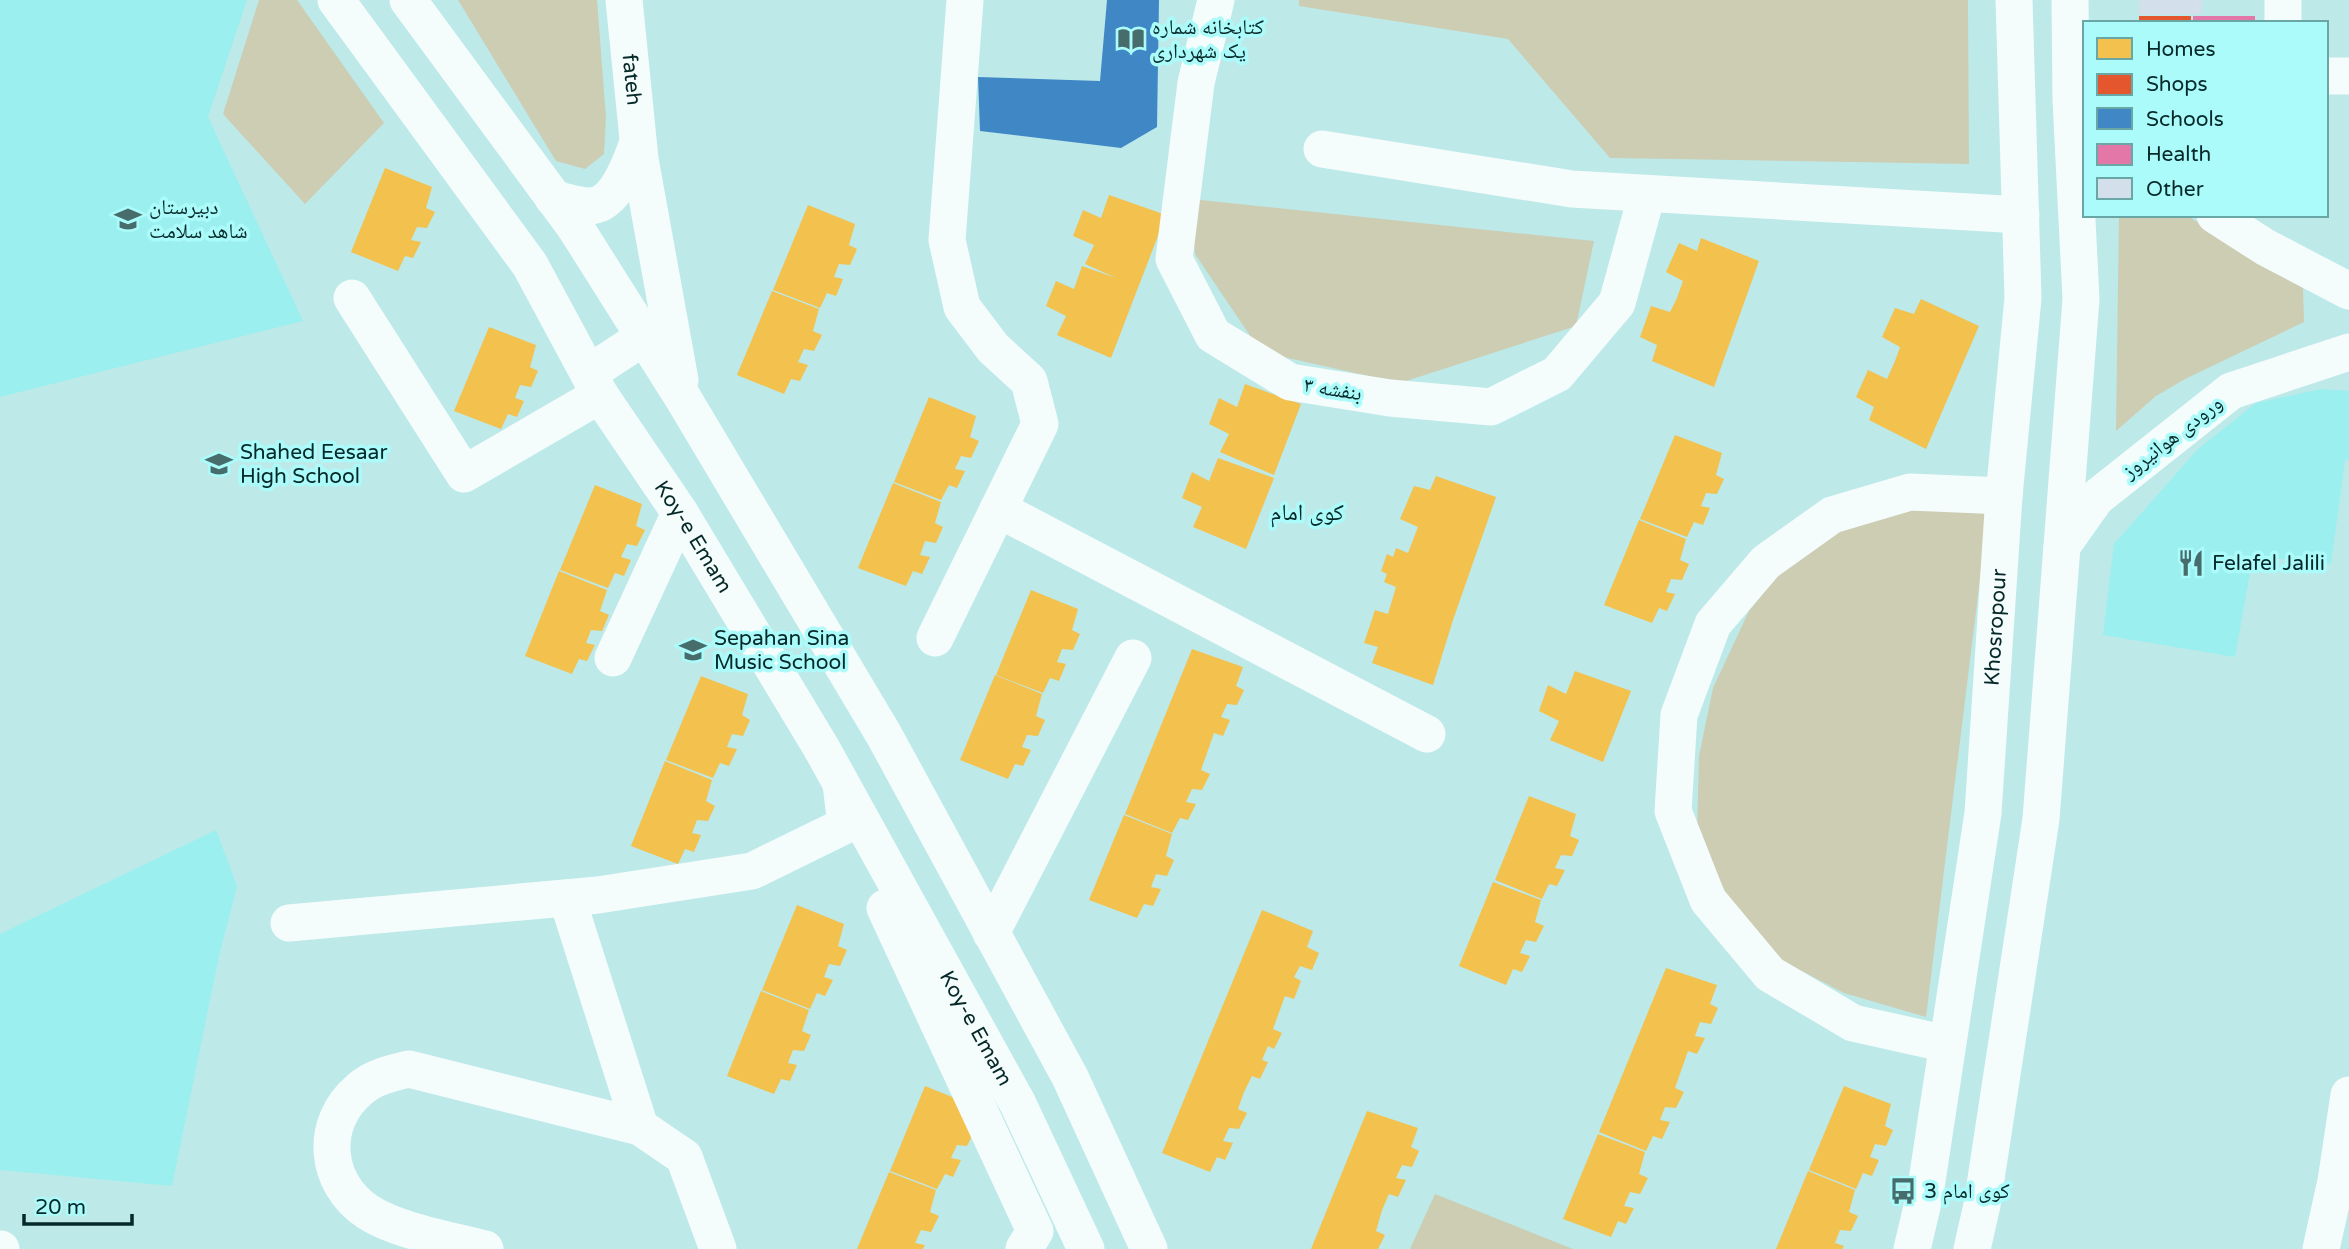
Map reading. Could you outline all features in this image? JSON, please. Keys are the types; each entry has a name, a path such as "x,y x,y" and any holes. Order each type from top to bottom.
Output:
{"street":[{"name":"Koy-e Emam","path":"337,0 530,265 595,384 680,513 841,783 1018,1104 1086,1249"},
{"path":"408,0 575,227 683,398 884,735 1070,1077 1149,1249"},
{"name":"fateh","path":"624,0 639,150 683,398"},
{"path":"935,638 1040,424 1029,381 993,348 961,307 947,240 965,0"},
{"name":"بنفشه ۳","path":"1216,0 1196,83 1174,259 1213,334 1290,382 1390,398 1491,407 1557,374 1617,303 1647,194"},
{"name":"Khosropour","path":"1912,1249 1925,1194 1983,813 2004,496 2023,298 2014,0"},
{"path":"1972,1249 1982,1205 2041,819 2081,299 2078,105 2070,0"},
{"path":"2283,0 2283,21"},
{"path":"2328,76 2349,76"},
{"path":"2017,106 2078,105"},
{"path":"1322,149 1572,189 2021,215"},
{"path":"553,198 576,205 595,206 611,194 626,175 639,150"},
{"path":"2218,217 2265,247 2349,291"},
{"path":"352,298 464,474 595,384 644,337"},
{"name":"ورودی هوانیروز","path":"2062,547 2096,498 2231,391 2349,352"},
{"path":"1947,1044 1853,1023 1770,974 1708,901 1673,811 1679,715 1713,624 1766,562 1832,515 1910,492 2004,496"},
{"path":"998,509 1427,734"},
{"path":"613,658 680,513"},
{"path":"991,933 1133,658"},
{"path":"802,745 846,825 1035,1231 1024,1249"},
{"path":"841,783 846,825"},
{"path":"289,923 583,896 752,871 846,825"},
{"path":"583,896 640,1127"},
{"path":"1965,933 2023,935"},
{"path":"485,1249 390,1223 366,1211 346,1190 333,1167 331,1136 341,1112 360,1089 382,1076 410,1069 640,1127 684,1157 718,1249"},
{"path":"2332,1231 2336,1181 2349,1095"}],"shaded area":[{"name":"دبیرستان شاهد سلامت","path":"0,0 247,0 208,117 303,321 0,397"},
{"path":"2321,389 2349,391 2349,459 2345,460 2331,564 2253,556 2235,657 2103,635 2114,544 2198,449 2256,403"},
{"path":"216,830 237,886 219,956 172,1186 0,1170 0,934"}],"green space":[{"path":"259,0 297,0 384,123 305,204 223,114"},
{"path":"458,0 597,0 606,118 604,154 585,169 556,161"},
{"path":"1299,0 1968,0 1969,164 1610,158 1508,39 1299,6"},
{"path":"1191,199 1594,241 1576,326 1400,383 1261,352 1195,254"},
{"path":"2119,217 2189,217 2303,288 2304,322 2185,379 2156,396 2116,431"},
{"path":"1930,503 1989,506 1926,1017 1844,993 1775,957 1726,893 1697,835 1699,756 1713,688 1749,611 1805,540"},
{"path":"1435,1194 1573,1249 1410,1249"}],"building: Homes":[{"path":"385,168 432,187 426,208 435,212 427,228 417,227 411,240 421,242 413,258 405,256 398,271 351,252"},
{"path":"1109,195 1166,215 1111,358 1057,335 1066,316 1046,306 1056,281 1074,289 1082,266 1116,278 1085,264 1094,245 1073,236 1083,210 1101,218"},
{"path":"808,205 855,224 849,245 857,249 850,265 839,264 834,277 843,279 836,296 827,293 820,308 773,290"},
{"path":"1701,238 1759,261 1714,387 1652,361 1657,345 1640,337 1651,306 1670,312 1677,298 1683,281 1666,272 1679,243 1697,251"},
{"path":"772,291 819,309 813,331 822,335 814,351 804,349 798,362 808,365 800,381 791,379 784,394 737,375"},
{"path":"1921,299 1979,326 1926,449 1869,420 1874,407 1856,397 1868,370 1887,379 1895,361 1900,347 1882,337 1895,308 1914,314"},
{"path":"489,327 536,345 530,367 538,371 531,387 520,385 515,398 524,401 517,417 508,414 501,429 454,411"},
{"path":"1245,384 1301,404 1274,475 1220,452 1229,434 1209,424 1219,398 1237,407"},
{"path":"929,397 976,416 970,437 979,441 971,458 961,456 955,469 965,471 957,488 949,485 941,500 894,482"},
{"path":"1675,435 1722,453 1716,475 1724,479 1717,494 1706,493 1701,506 1710,508 1703,525 1694,522 1687,537 1640,519"},
{"path":"1218,458 1274,478 1246,549 1193,527 1202,507 1182,498 1192,472 1209,481"},
{"path":"1436,476 1496,497 1433,685 1372,663 1378,647 1364,643 1375,610 1388,614 1396,587 1384,582 1387,574 1381,571 1387,554 1393,557 1396,548 1408,553 1418,527 1400,519 1414,486 1430,490"},
{"path":"893,483 941,502 935,523 943,527 936,543 925,541 920,555 930,557 922,574 913,571 906,586 858,568"},
{"path":"595,485 642,504 636,526 645,530 637,546 627,544 621,557 631,560 624,576 615,573 608,588 560,570"},
{"path":"1639,520 1686,539 1680,560 1689,564 1682,580 1671,579 1666,592 1675,594 1667,611 1659,608 1652,623 1604,605"},
{"path":"559,571 607,590 600,611 609,615 602,631 591,630 586,643 595,645 587,661 579,659 572,674 525,656"},
{"path":"1031,590 1078,609 1072,630 1080,634 1073,650 1062,649 1057,662 1066,664 1059,681 1050,678 1043,693 996,675"},
{"path":"1192,649 1243,667 1236,686 1244,690 1237,705 1227,704 1221,717 1230,720 1223,736 1214,733 1201,770 1210,774 1202,790 1192,789 1186,802 1196,804 1188,820 1180,818 1172,833 1125,814"},
{"path":"1575,671 1631,691 1603,762 1550,740 1559,721 1539,711 1548,685 1566,694"},
{"path":"995,675 1042,694 1036,716 1045,720 1038,736 1027,735 1022,747 1031,750 1023,766 1015,764 1008,779 960,760"},
{"path":"701,676 748,694 742,715 750,720 743,736 732,734 727,747 737,749 729,766 720,763 713,778 666,760"},
{"path":"665,761 712,780 706,801 715,806 708,821 697,820 692,833 701,835 694,852 685,849 678,864 631,846"},
{"path":"1529,796 1576,814 1570,836 1579,840 1572,856 1561,855 1555,868 1565,870 1557,886 1549,884 1542,899 1495,880"},
{"path":"1124,815 1172,834 1166,856 1174,860 1167,876 1156,874 1151,887 1161,889 1153,906 1144,904 1137,918 1089,900"},
{"path":"1493,882 1541,900 1535,922 1544,926 1536,942 1526,940 1520,953 1530,956 1522,972 1513,969 1506,985 1459,966"},
{"path":"797,905 844,924 838,946 847,950 840,966 829,964 824,977 833,980 825,996 817,993 810,1009 762,990"},
{"path":"1262,910 1313,931 1307,947 1319,953 1312,970 1300,966 1294,977 1301,981 1294,999 1285,996 1273,1029 1282,1033 1274,1049 1268,1046 1262,1060 1268,1062 1260,1079 1252,1076 1244,1092 1238,1109 1247,1113 1239,1129 1229,1128 1223,1141 1233,1143 1225,1160 1217,1157 1210,1172 1162,1153"},
{"path":"1666,968 1717,985 1710,1004 1718,1008 1711,1024 1700,1022 1695,1036 1705,1038 1697,1054 1688,1051 1675,1088 1684,1092 1676,1108 1665,1107 1660,1120 1670,1122 1662,1139 1653,1136 1646,1151 1599,1132"},
{"path":"761,991 809,1010 802,1031 811,1035 804,1051 793,1050 788,1063 797,1065 790,1081 781,1079 774,1094 727,1076"},
{"path":"925,1086 972,1105 975,1130 967,1146 957,1145 951,1158 961,1160 953,1177 945,1174 937,1189 890,1171"},
{"path":"1844,1086 1891,1104 1885,1126 1893,1130 1886,1146 1875,1144 1870,1157 1879,1160 1872,1176 1863,1173 1856,1189 1809,1170"},
{"path":"1367,1111 1418,1128 1411,1147 1419,1151 1412,1167 1402,1165 1396,1178 1406,1180 1398,1197 1389,1194 1382,1210 1376,1231 1385,1235 1378,1249 1311,1249"},
{"path":"1598,1134 1645,1152 1639,1174 1648,1178 1640,1194 1630,1192 1624,1206 1634,1208 1626,1224 1618,1221 1611,1237 1563,1219"},
{"path":"1808,1171 1855,1190 1849,1212 1858,1216 1851,1231 1840,1230 1835,1243 1844,1246 1842,1249 1776,1249"},
{"path":"889,1172 936,1190 930,1212 939,1216 931,1232 921,1230 915,1243 925,1245 923,1249 857,1249"}],"building: Shops":[{"path":"2139,16 2191,16 2191,21 2139,21"}],"building: Schools":[{"name":"کتابخانه شماره یک شهرداری","path":"1107,0 1159,0 1157,127 1121,148 980,131 978,77 1100,81"}],"building: Health":[{"path":"2193,16 2255,16 2255,21 2193,21"}],"building: Other":[{"path":"2139,0 2202,0 2202,14 2139,15"}],"place":[{"name":"کتابخانه شماره یک شهرداری","path":"1131,39"},
{"name":"دبیرستان شاهد سلامت","path":"128,219"},
{"name":"Shahed Eesaar High School","path":"219,464"},
{"name":"Felafel Jalili","path":"2191,563"},
{"name":"Sepahan Sina Music School","path":"693,650"},
{"name":"کوی امام 3","path":"1903,1191"}],"district":[{"name":"کوی امام","path":"1307,512"}]}
